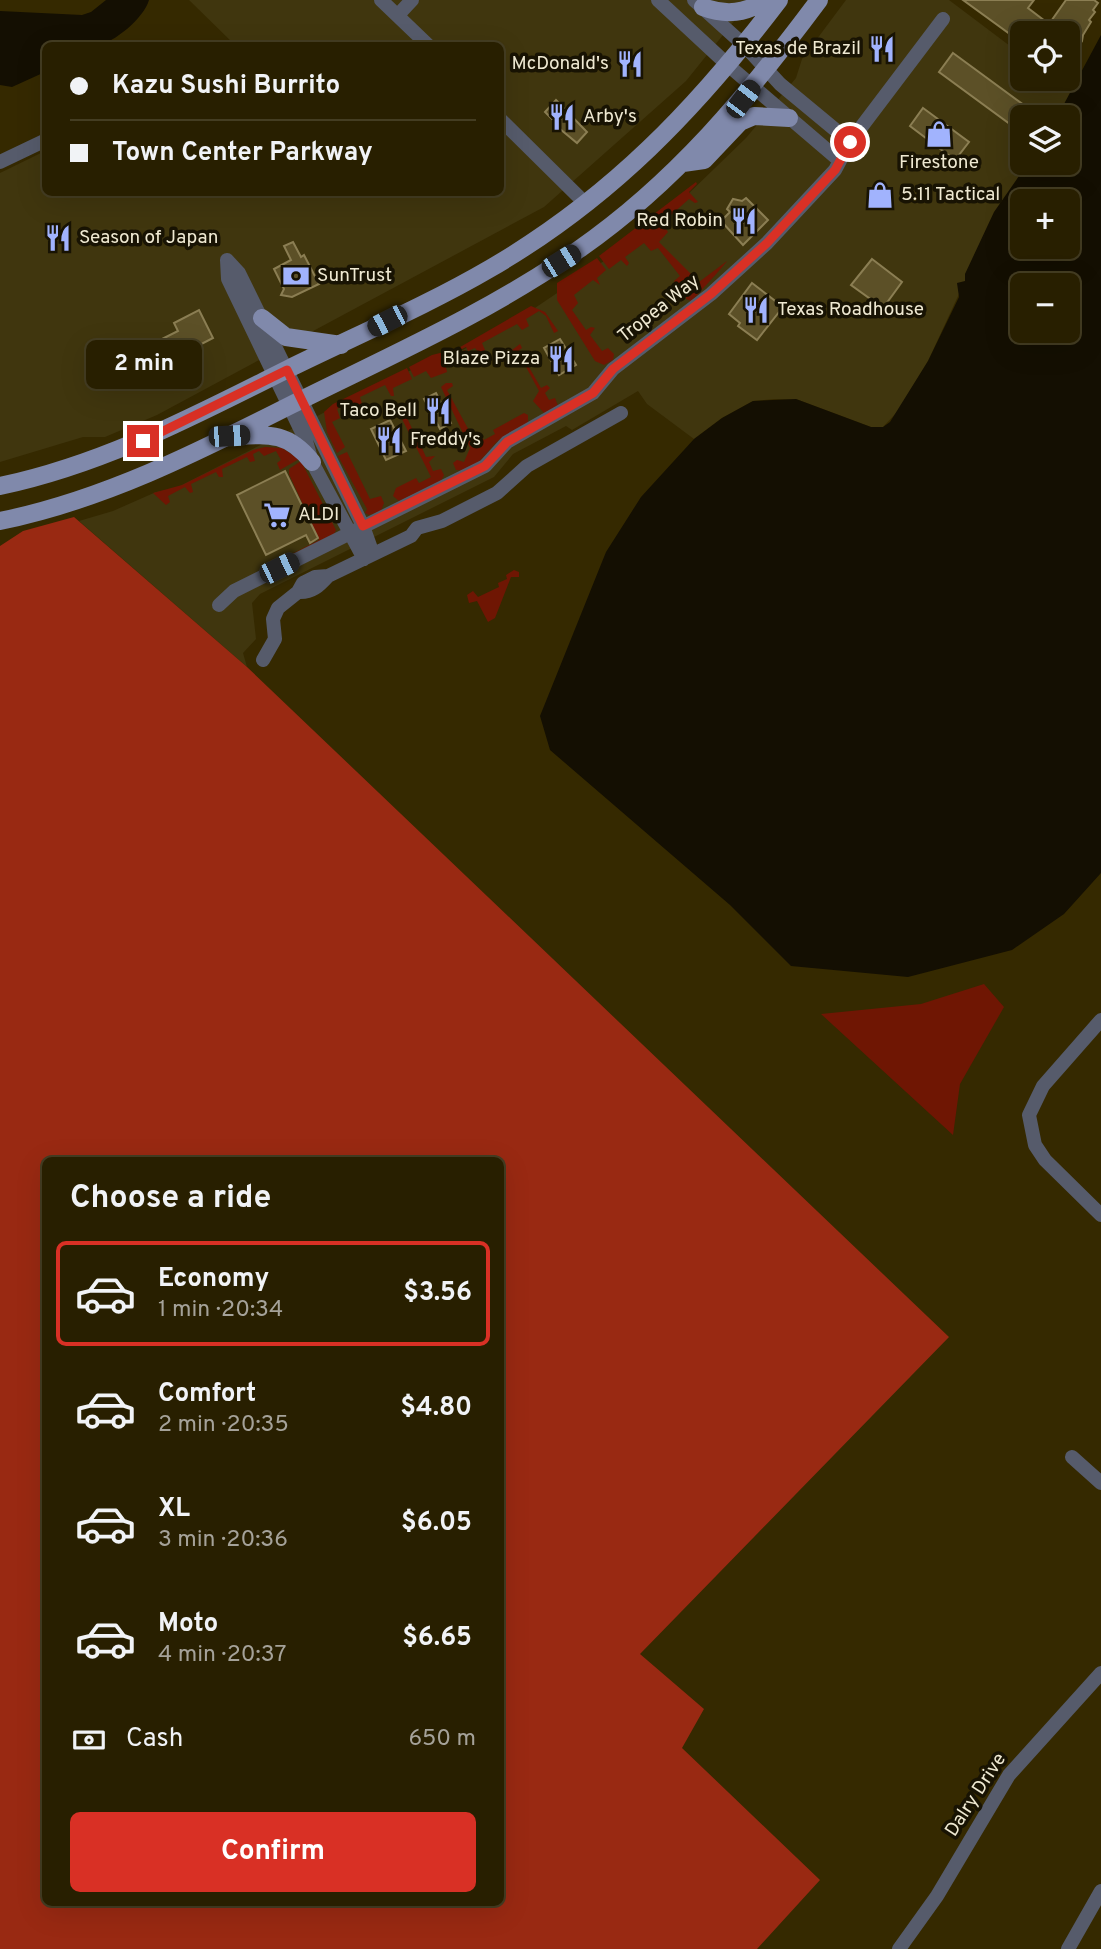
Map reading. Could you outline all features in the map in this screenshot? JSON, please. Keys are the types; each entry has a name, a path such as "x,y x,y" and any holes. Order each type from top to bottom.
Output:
{"main road":[{"path":"699,4 719,13 733,13 751,10 767,0"},
{"path":"0,486 79,465 163,432 490,269 586,204 643,156 729,66 779,0"},
{"path":"0,520 33,514 96,495 229,436 488,307 577,251 650,194 683,163 754,85 819,0"},
{"path":"683,163 704,160 740,122 754,116 789,118"},
{"path":"262,318 286,337 341,345"},
{"path":"229,436 266,435 284,438 300,447 312,461"},
{"path":"0,478 28,480"}],"street":[{"path":"381,0 425,42"},
{"path":"398,15 412,0"},
{"path":"658,0 729,66 840,161"},
{"path":"699,4 767,68 780,84 850,142"},
{"name":"Tropea Way","path":"219,605 233,591 485,466 507,442 593,393 613,369 711,294 744,265 815,193 943,19"},
{"path":"504,123 586,204"},
{"path":"0,162 42,142"},
{"path":"280,373 262,318 239,273 227,260 228,279 363,526 368,557"},
{"path":"295,403 312,461 348,534 368,557"},
{"path":"263,660 275,639 274,614 298,592 307,593 320,586 328,576 411,536 431,532 442,520 499,492 527,466 621,413"},
{"path":"1101,1021 1043,1086 1029,1115 1035,1145 1045,1160 1101,1215"},
{"path":"1072,1457 1101,1483"},
{"name":"Dalry Drive","path":"899,1949 937,1896 1009,1775 1101,1673"},
{"path":"1068,1949 1101,1891"}],"shaded area":[{"path":"106,0 149,0 135,22 107,42 42,42 42,73 12,87 0,85 0,11 82,15 91,12"},
{"path":"189,0 751,0 686,81 544,207 157,415 105,437 83,437 0,462 0,173 42,152 42,196 504,196 504,42 232,42"},
{"path":"846,0 949,0 1010,46 1010,91 1072,92 1064,105 1010,105 1010,175 1022,175 1014,189 1010,189 1010,197 965,281 928,361 898,411 883,427 871,427 796,399 774,399 753,401 722,418 694,439 647,404 638,391 572,430 566,426 513,454 494,477 260,594 252,603 256,639 243,653 247,667 79,521 113,511 156,492 176,488 434,359 454,355 526,314 627,245 683,199 746,138 796,78 802,59"},
{"path":"1101,35 1101,873 1064,914 1012,950 908,977 791,966 730,905 550,750 540,716 606,552 641,497 694,439 722,418 753,401 796,399 871,427 883,427 890,422 928,361 959,297 957,283 965,281 965,274 994,212 1020,175 1080,175 1080,105 1063,105 1071,91 1080,91 1080,74"},
{"path":"696,182 689,192 698,202 689,199 662,223 668,232 659,242 699,282 727,261 691,301 686,299 686,283 680,283 679,290 674,281 680,276 658,248 651,251 644,243 625,257 629,263 627,266 621,260 609,269 599,256"},
{"path":"597,258 606,270 597,278 600,285 593,280 574,295 578,303 572,310 586,330 595,328 590,335 602,351 608,348 614,354 613,360 604,365 595,361 557,300 557,283"},
{"path":"531,306 545,312 558,331 554,333 546,316 539,311 526,319 529,326 522,330 517,324 482,343 485,350 480,354 475,348 468,351 466,347 456,352 455,350"},
{"path":"520,344 522,348 519,350 541,388 547,385 550,388 545,393 549,400 555,398 558,406 545,414 533,401 539,391 519,354 515,352 511,357 508,353"},
{"path":"452,350 455,355 465,350 466,352 445,363 447,372 431,378 426,371 414,377 409,367 432,355"},
{"path":"407,368 412,379 393,388 394,396 391,396 385,385 360,397 362,404 348,411 343,405 337,409 340,418 332,422 345,447 337,453 327,432 324,412 333,404"},
{"path":"452,383 453,386 447,390 472,436 479,433 484,440 495,434 493,430 524,413 528,415 528,423 502,437 470,468 456,470 453,463 457,460 464,462 470,448 441,387"},
{"path":"407,402 409,406 403,409 415,435 423,432 423,436 418,439 426,457 435,456 429,462 433,471 441,469 444,475 441,481 399,501 393,496 396,488 416,478 419,483 431,477 397,409"},
{"path":"265,447 282,448 299,459 280,470 277,463 281,460 276,451 264,456 259,451 253,454 255,461 250,462 247,457 222,469 223,477 219,477 216,472 191,484 193,492 190,493 185,487 168,496 170,502 166,505 153,493 182,485 253,450"},
{"path":"347,452 370,499 381,496 384,503 381,511 369,515 365,513 367,509 338,456"},
{"path":"301,461 336,530 334,534 280,560 319,540 289,474 289,469"},
{"path":"74,517 247,667 949,1337 640,1654 704,1709 682,1748 820,1880 757,1949 0,1949 0,546 23,531"},
{"path":"514,570 519,572 519,577 511,577 495,618 488,622 477,601 469,603 467,595 473,591 478,597 499,587 498,583 507,579 506,575"},
{"path":"984,984 1004,1007 960,1084 953,1135 821,1014 921,1004"}],"building":[{"path":"963,0 1034,0 1028,8 1045,21 1010,21 1010,34"},
{"path":"1066,0 1094,0 1098,3 1080,44 1080,21 1051,21"},
{"path":"953,53 1024,105 1010,105 1010,124 939,72"},
{"name":"Arby's","path":"556,100 587,132 577,143 554,124 545,112"},
{"name":"Firestone","path":"923,108 969,142 955,160 910,126"},
{"name":"Red Robin","path":"746,198 768,220 743,245 721,221 730,212 727,209 733,199 742,201"},
{"name":"SunTrust","path":"293,242 301,257 304,255 319,284 292,297 281,295 284,289 274,269 291,260 284,246"},
{"path":"872,259 902,282 883,308 851,285"},
{"name":"Texas Roadhouse","path":"752,283 783,307 757,340 738,326 740,323 729,314"},
{"path":"199,310 213,338 188,351 184,345 164,354 158,341 178,331 174,323"},
{"name":"Blaze Pizza","path":"560,339 576,365 559,375 544,348"},
{"name":"Taco Bell","path":"436,393 451,423 440,429 424,399"},
{"name":"Freddy's","path":"390,420 406,451 386,460 371,429"},
{"name":"ALDI","path":"285,471 318,538 310,543 306,535 266,555 237,495"}],"place":[{"name":"Texas de Brazil","path":"882,49"},
{"name":"McDonald's","path":"630,64"},
{"name":"Arby's","path":"562,117"},
{"name":"Firestone","path":"939,134"},
{"name":"5.11 Tactical","path":"880,195"},
{"name":"Red Robin","path":"744,221"},
{"name":"Season of Japan","path":"58,238"},
{"name":"SunTrust","path":"296,276"},
{"name":"Texas Roadhouse","path":"756,310"},
{"name":"Blaze Pizza","path":"561,359"},
{"name":"Taco Bell","path":"438,411"},
{"name":"Freddy's","path":"389,440"},
{"name":"ALDI","path":"277,515"}],"route":[{"path":"143,441 287,370 363,526 485,466 507,442 593,393 613,369 711,294 767,243 835,170 850,142"}]}
